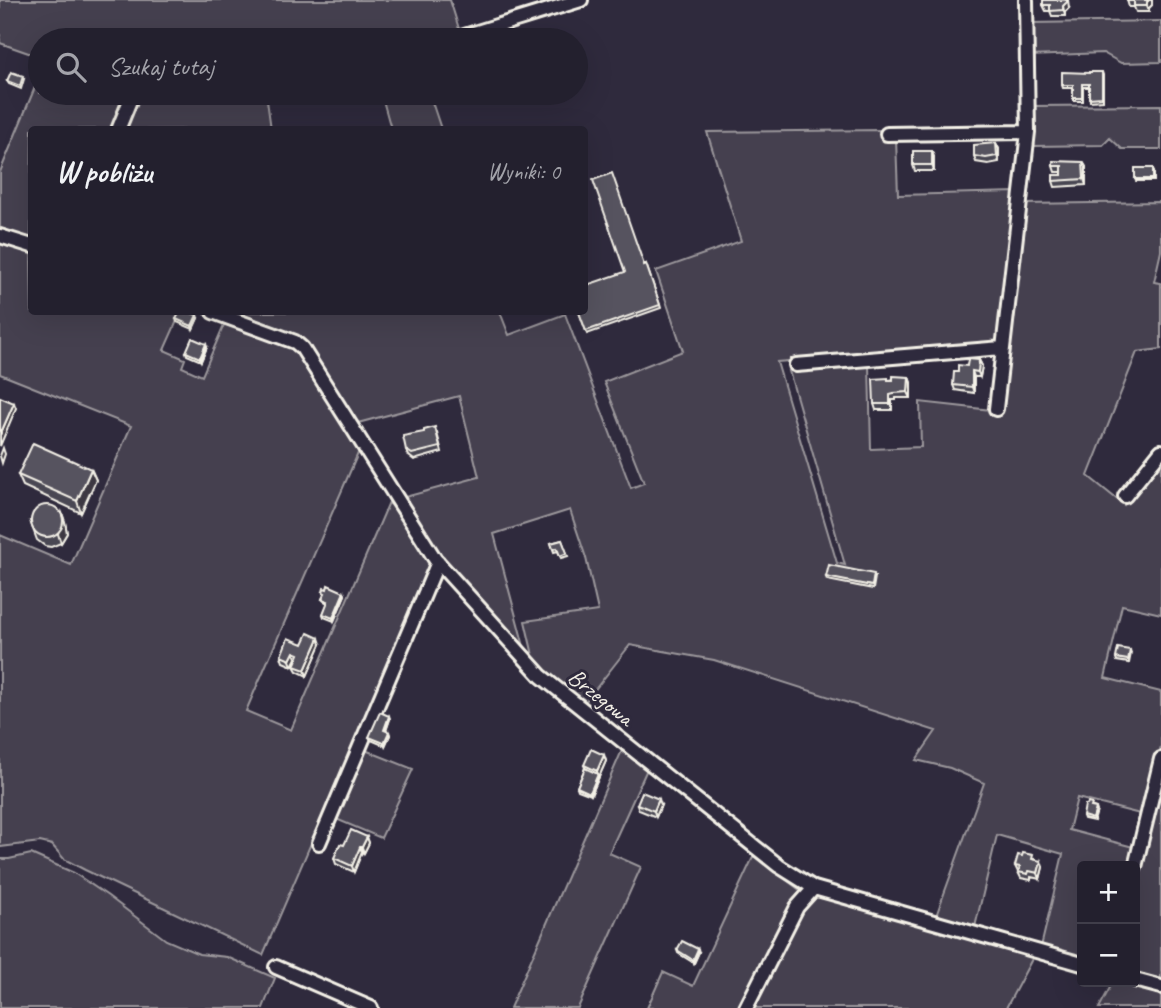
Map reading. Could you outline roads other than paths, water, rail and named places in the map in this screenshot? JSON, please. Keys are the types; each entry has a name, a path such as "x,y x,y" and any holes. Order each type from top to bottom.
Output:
{"street":[{"path":"490,28 581,0"},
{"path":"996,409 1028,132 1026,0"},
{"path":"120,126 129,105"},
{"path":"887,134 1028,132"},
{"path":"0,236 28,245"},
{"name":"Brzegowa","path":"221,315 295,342 302,348 438,562 541,676 795,877 814,888 1077,963"},
{"path":"796,365 1002,348"},
{"path":"1125,496 1161,451"},
{"path":"319,843 438,562"},
{"path":"1136,861 1161,759"},
{"path":"746,1008 797,907 814,888"},
{"path":"276,967 371,1008"},
{"path":"1140,981 1161,987"}]}
